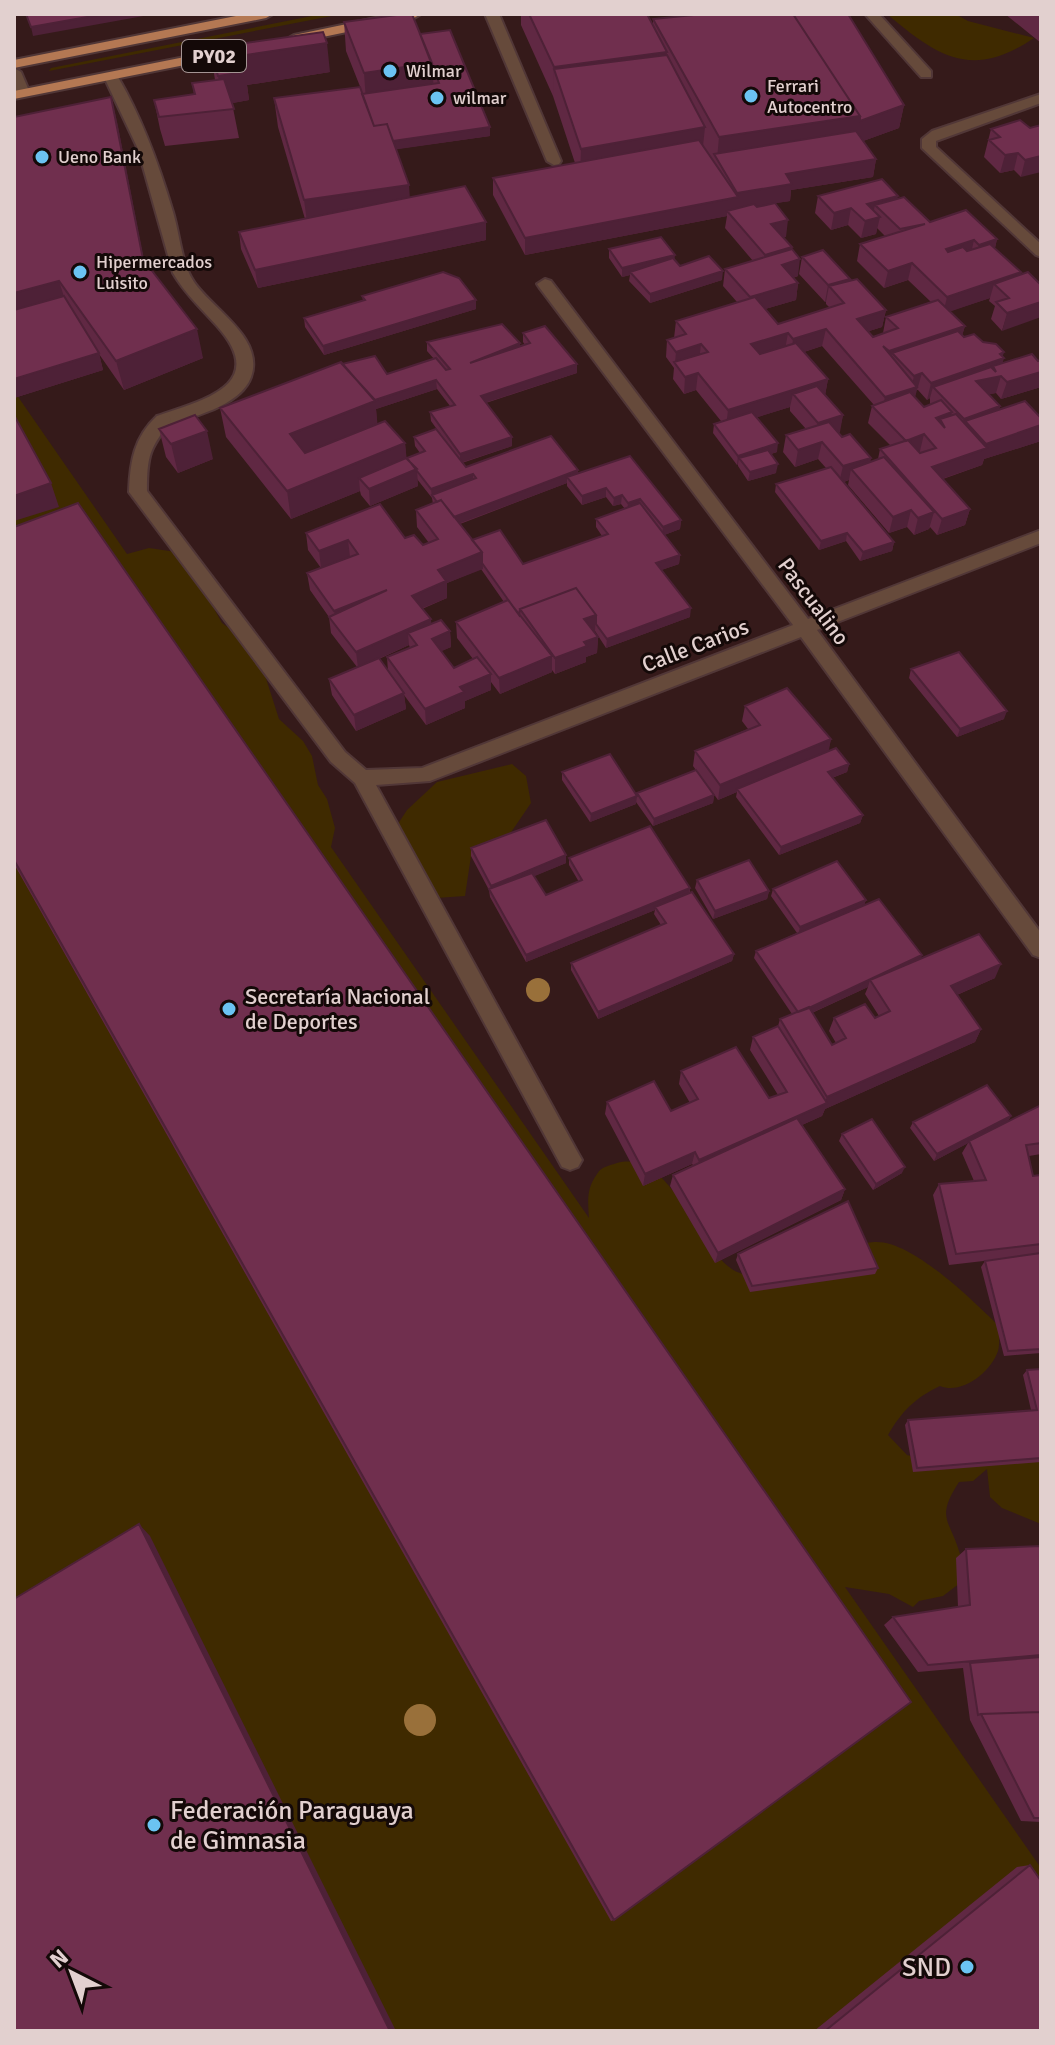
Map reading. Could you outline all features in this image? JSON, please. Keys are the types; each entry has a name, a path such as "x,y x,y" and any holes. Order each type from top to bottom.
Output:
{"highway":[{"name":"PY02","path":"14,64 266,14"},
{"name":"PY02","path":"275,43 414,14"},
{"name":"PY02","path":"18,94 259,46"}],"street":[{"path":"492,14 554,161"},
{"path":"872,14 926,74"},
{"path":"14,72 18,94"},
{"path":"111,77 129,106 155,176 181,275 238,342 247,361 242,380 229,394 163,420 153,428 138,456 138,492 338,757 362,778 570,1160"},
{"path":"1041,98 929,139 929,148 1041,252"},
{"name":"Pascualino","path":"545,284 805,628 1041,949"},
{"name":"Calle Carios","path":"362,778 423,776 1041,536"}],"shaded area":[{"path":"322,14 342,14 49,71 51,68"},
{"path":"887,14 955,14 968,21 1034,38 992,58 956,58 923,42"},
{"name":"Secretaría Nacional de Deportes","path":"14,391 127,554 149,548 183,553 222,623 234,632 262,666 279,719 303,741 312,756 318,785 327,799 335,828 331,847 589,1218 589,1190 599,1171 617,1163 638,1163 656,1173 672,1190 715,1252 729,1267 744,1274 777,1270 858,1245 874,1242 889,1244 923,1260 998,1325 998,1351 982,1374 966,1384 949,1388 940,1386 923,1395 904,1412 888,1435 907,1455 933,1462 1041,1430 1041,1524 1002,1508 990,1497 987,1469 973,1481 959,1482 946,1512 961,1557 964,1580 943,1596 919,1601 913,1607 889,1594 845,1587 1041,1868 1041,2031 14,2031"},
{"path":"512,764 526,776 531,803 503,844 471,856 465,896 422,899 392,833 407,810 437,782"}],"building":[{"path":"26,14 104,14 31,27"},
{"path":"412,14 432,63 364,73 344,22"},
{"path":"529,14 647,14 667,52 554,67"},
{"name":"Ferrari Autocentro","path":"704,14 793,14 860,116 719,137 653,19"},
{"path":"793,14 848,14 904,105 860,121 860,116"},
{"name":"wilmar","path":"450,30 490,127 393,141 387,124 374,126 362,94 439,83 420,34"},
{"path":"323,32 327,43 239,56 245,72 218,76 210,48"},
{"path":"667,55 705,127 581,149 554,69"},
{"path":"224,79 234,109 159,117 154,100 195,94 192,83"},
{"path":"360,87 374,126 387,124 409,185 304,200 274,98"},
{"name":"Hipermercados Luisito","path":"111,97 143,259 197,329 116,361 59,281 14,293 14,117"},
{"path":"1020,120 1030,128 1041,125 1041,156 1025,160 1018,153 1005,155 989,140 1000,137 991,129"},
{"path":"856,131 876,159 786,174 792,184 737,193 714,154"},
{"path":"699,140 738,197 525,238 493,178"},
{"path":"882,179 898,196 867,204 880,217 865,221 851,208 834,213 818,196"},
{"path":"465,186 486,222 255,270 239,232"},
{"path":"904,197 930,222 966,210 997,239 979,245 974,240 946,249 948,252 963,247 967,251 990,244 1021,272 947,297 912,263 888,271 860,244 925,224 900,229 875,205"},
{"path":"775,203 788,220 771,224 792,247 765,255 727,211 754,204 757,207"},
{"path":"661,237 675,255 622,268 609,249"},
{"path":"792,249 800,259 782,265 798,283 750,297 725,269"},
{"path":"823,250 850,279 828,285 802,257"},
{"path":"709,256 723,271 650,294 630,272 673,258 680,266"},
{"path":"443,272 459,278 476,300 323,346 304,318 365,300 362,296"},
{"path":"1028,272 1041,285 1041,302 1007,313 996,302 1009,298 994,284"},
{"path":"857,279 886,310 857,319 873,337 898,328 886,317 938,300 965,326 889,351 883,346 917,387 885,397 826,329 793,339 788,333 751,344 760,354 796,343 828,379 728,410 698,373 685,377 674,362 708,352 701,344 676,352 667,340 686,334 676,321 755,297 778,324 844,303 829,286"},
{"path":"64,296 99,353 14,379 14,310"},
{"path":"502,324 520,343 470,363 530,343 523,333 545,326 577,364 481,396 512,437 460,454 430,412 455,405 436,380 375,400 342,364 375,356 387,374 436,358 446,370 450,369 427,342"},
{"path":"958,331 964,337 974,334 983,342 996,344 1004,352 1000,354 1004,358 931,383 922,373 914,376 892,353"},
{"path":"1032,354 1038,361 1041,360 1041,372 1007,382 1001,376 976,381 1000,406 964,419 933,387 991,367 996,372 993,366"},
{"path":"341,362 375,401 290,434 305,453 385,421 405,443 287,491 220,408"},
{"path":"817,386 843,415 818,423 793,394"},
{"path":"910,392 924,407 941,400 952,412 936,418 945,428 940,419 956,414 987,448 932,467 970,509 942,519 880,449 906,441 872,406","holes":["924,434 936,448 920,453 908,440"]},
{"path":"1025,401 1041,418 1041,425 986,444 965,421"},
{"path":"752,412 778,443 738,456 714,424"},
{"path":"14,415 51,483 14,496"},
{"path":"195,415 207,431 171,444 159,429"},
{"path":"829,422 842,437 850,434 871,458 843,466 822,442 798,450 786,435"},
{"path":"436,429 466,467 551,436 578,470 454,517 441,500 437,502 432,495 476,478 473,474 431,489 407,458 425,451 414,437"},
{"path":"768,450 778,464 750,472 739,458"},
{"path":"630,456 681,520 663,527 640,499 628,503 622,495 614,498 606,488 582,496 567,477"},
{"path":"884,457 934,512 918,518 911,510 893,517 851,469"},
{"path":"406,458 417,469 369,489 359,478"},
{"path":"831,467 894,542 863,552 847,533 821,541 776,484"},
{"path":"441,500 482,552 438,570 446,581 412,596 431,619 356,652 329,617 387,590 334,611 307,573 358,554 348,540 319,551 306,533 380,504 405,538 414,535 423,545 438,539 416,510"},
{"path":"78,503 911,1702 614,1920 14,860 14,527"},
{"path":"640,503 680,555 656,563 691,608 607,639 596,624 596,615 576,588 520,609 519,615 482,563 482,552 472,540 500,530 523,564 608,534 596,519"},
{"path":"576,588 596,615 584,619 598,637 584,642 587,646 555,658 520,609"},
{"path":"508,600 552,656 499,678 456,622"},
{"path":"441,620 450,631 432,639 454,668 477,657 491,674 460,687 464,692 425,709 387,657 417,645 408,633"},
{"path":"959,652 1007,711 960,729 911,669"},
{"path":"379,658 404,693 354,715 329,679"},
{"path":"787,688 831,739 720,785 695,751 760,725 745,706"},
{"path":"836,748 849,764 828,772 863,815 781,847 737,789"},
{"path":"610,754 637,796 591,814 562,772"},
{"path":"696,770 714,795 654,819 637,793"},
{"path":"546,820 566,855 491,886 471,848"},
{"path":"650,826 690,888 526,955 489,889 532,873 546,895 582,880 569,858"},
{"path":"749,860 769,891 715,911 697,880"},
{"path":"837,861 866,900 800,927 773,889"},
{"path":"692,892 734,954 598,1012 571,963 666,923 655,907"},
{"path":"879,899 922,955 798,1012 756,951"},
{"path":"979,934 1001,964 951,986 981,1029 827,1097 780,1019 809,1007 832,1045 846,1038 834,1018 865,1004 875,1018 890,1011 870,980"},
{"path":"778,1026 827,1103 699,1160 695,1152 645,1174 607,1102 654,1081 671,1111 698,1099 681,1071 736,1047 769,1098 787,1092 753,1037"},
{"path":"987,1085 1011,1116 937,1154 913,1122"},
{"path":"1041,1105 1041,1143 1026,1145 1033,1176 1041,1175 1041,1244 956,1254 939,1184 986,1180 969,1141"},
{"path":"797,1118 845,1189 718,1253 673,1175"},
{"path":"872,1119 905,1167 876,1184 842,1134"},
{"path":"848,1201 878,1268 752,1286 738,1254"},
{"path":"1041,1253 1041,1349 1008,1351 985,1261"},
{"path":"1041,1369 1041,1458 917,1468 908,1420 1037,1410 1027,1370"},
{"name":"Federación Paraguaya de Gimnasia","path":"139,1524 390,2031 14,2031 14,1599"},
{"path":"1041,1546 1041,1655 928,1665 893,1617 970,1605 966,1549"},
{"path":"1041,1657 1041,1712 978,1715 970,1663"},
{"path":"1041,1712 1041,1818 1034,1818 981,1714"},
{"name":"SND","path":"1030,1865 1041,1881 1041,2031 825,2031"}],"place":[{"name":"Wilmar","path":"390,71"},
{"name":"Ferrari Autocentro","path":"751,96"},
{"name":"wilmar","path":"437,98"},
{"name":"Ueno Bank","path":"42,157"},
{"name":"Hipermercados Luisito","path":"80,272"},
{"name":"Secretaría Nacional de Deportes","path":"229,1009"},
{"name":"Federación Paraguaya de Gimnasia","path":"154,1825"},
{"name":"SND","path":"967,1967"}]}
